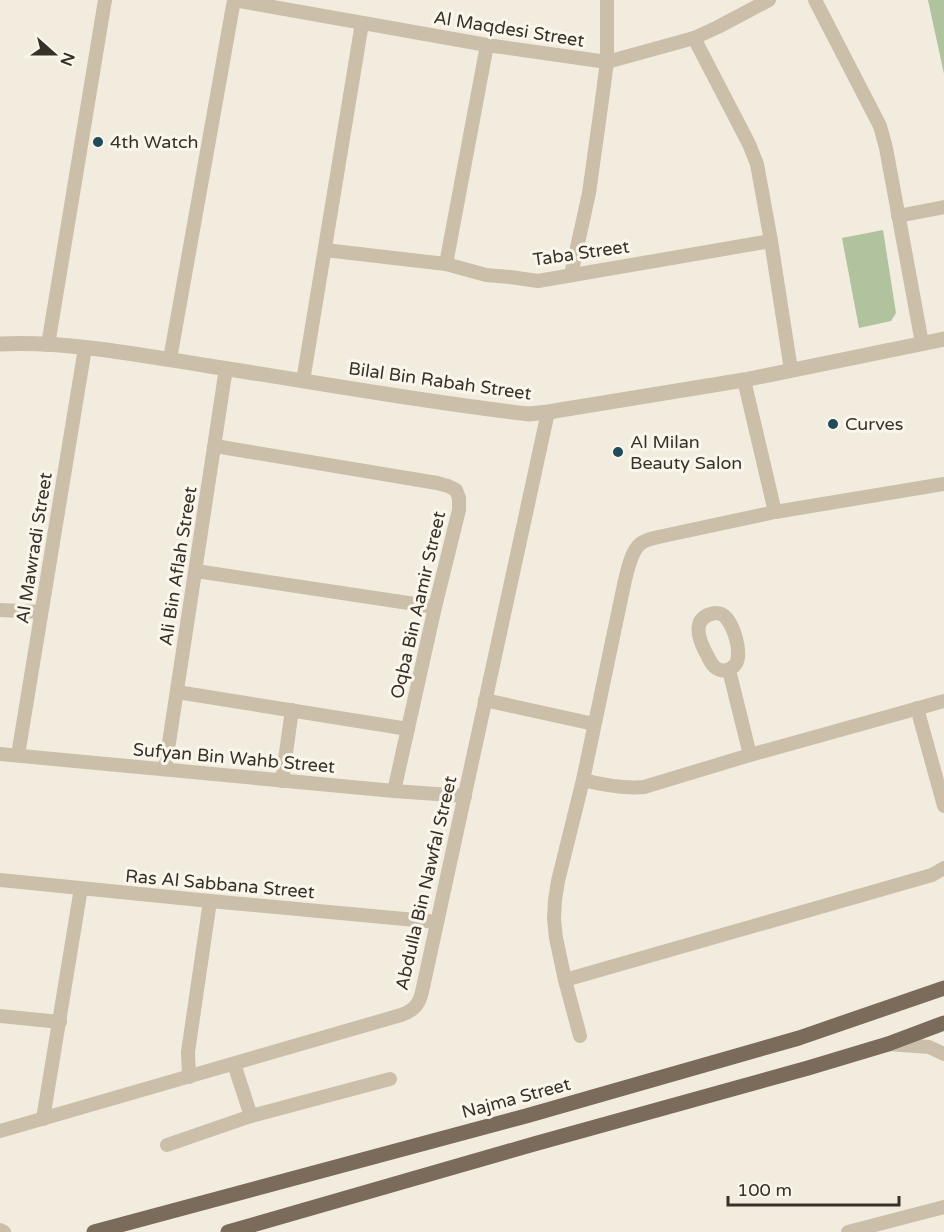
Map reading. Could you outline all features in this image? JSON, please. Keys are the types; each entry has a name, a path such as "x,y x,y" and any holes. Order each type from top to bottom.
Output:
{"main road":[{"name":"Najma Street","path":"94,1232 123,1227 799,1038 944,988"},
{"path":"228,1232 808,1068 888,1044 944,1023"}],"street":[{"path":"48,345 105,0"},
{"path":"170,359 234,0"},
{"name":"Al Maqdesi Street","path":"234,0 487,45 607,62 694,38 769,0"},
{"path":"570,275 589,193 607,62 606,0"},
{"path":"815,0 880,126 922,343"},
{"path":"303,381 362,23"},
{"path":"694,38 757,164 791,370"},
{"path":"446,264 487,45"},
{"path":"898,216 944,207"},
{"name":"Taba Street","path":"325,250 446,264 486,275 538,281 771,241"},
{"name":"Bilal Bin Rabah Street","path":"0,344 85,348 170,359 529,414 744,380 944,339"},
{"name":"Al Mawradi Street","path":"18,755 85,348"},
{"name":"Ali Bin Aflah Street","path":"165,769 226,368"},
{"path":"744,380 775,512"},
{"name":"Abdulla Bin Nawfal Street","path":"0,1131 234,1064 408,1012 415,1007 420,1000 548,412"},
{"name":"Oqba Bin Aamir Street","path":"215,446 437,483 456,490 459,510 394,791"},
{"path":"580,1036 556,938 555,900 625,580 630,561 639,545 650,539 775,512 943,488"},
{"path":"196,571 435,607"},
{"path":"0,610 41,612"},
{"path":"729,669 750,755"},
{"path":"177,692 408,729"},
{"path":"485,700 594,724"},
{"path":"583,780 617,788 644,787 944,700"},
{"path":"917,708 944,806"},
{"path":"282,781 292,710"},
{"name":"Sufyan Bin Wahb Street","path":"0,754 465,796"},
{"path":"565,980 932,875 944,868"},
{"name":"Ras Al Sabbana Street","path":"0,880 437,922"},
{"path":"43,1119 81,888"},
{"path":"189,1077 188,1052 210,901"},
{"path":"0,1016 60,1022"},
{"path":"888,1044 929,1047 944,1054"},
{"path":"234,1064 251,1116"},
{"path":"167,1145 251,1116 390,1079"},
{"path":"848,1232 944,1207"},
{"path":"0,1230 4,1232"}],"green space":[{"path":"928,0 944,0 944,74"},
{"path":"883,230 896,313 891,321 859,328 842,238"}],"place":[{"name":"4th Watch","path":"98,142"},
{"name":"Curves","path":"833,424"},
{"name":"Al Milan Beauty Salon","path":"618,452"}]}
